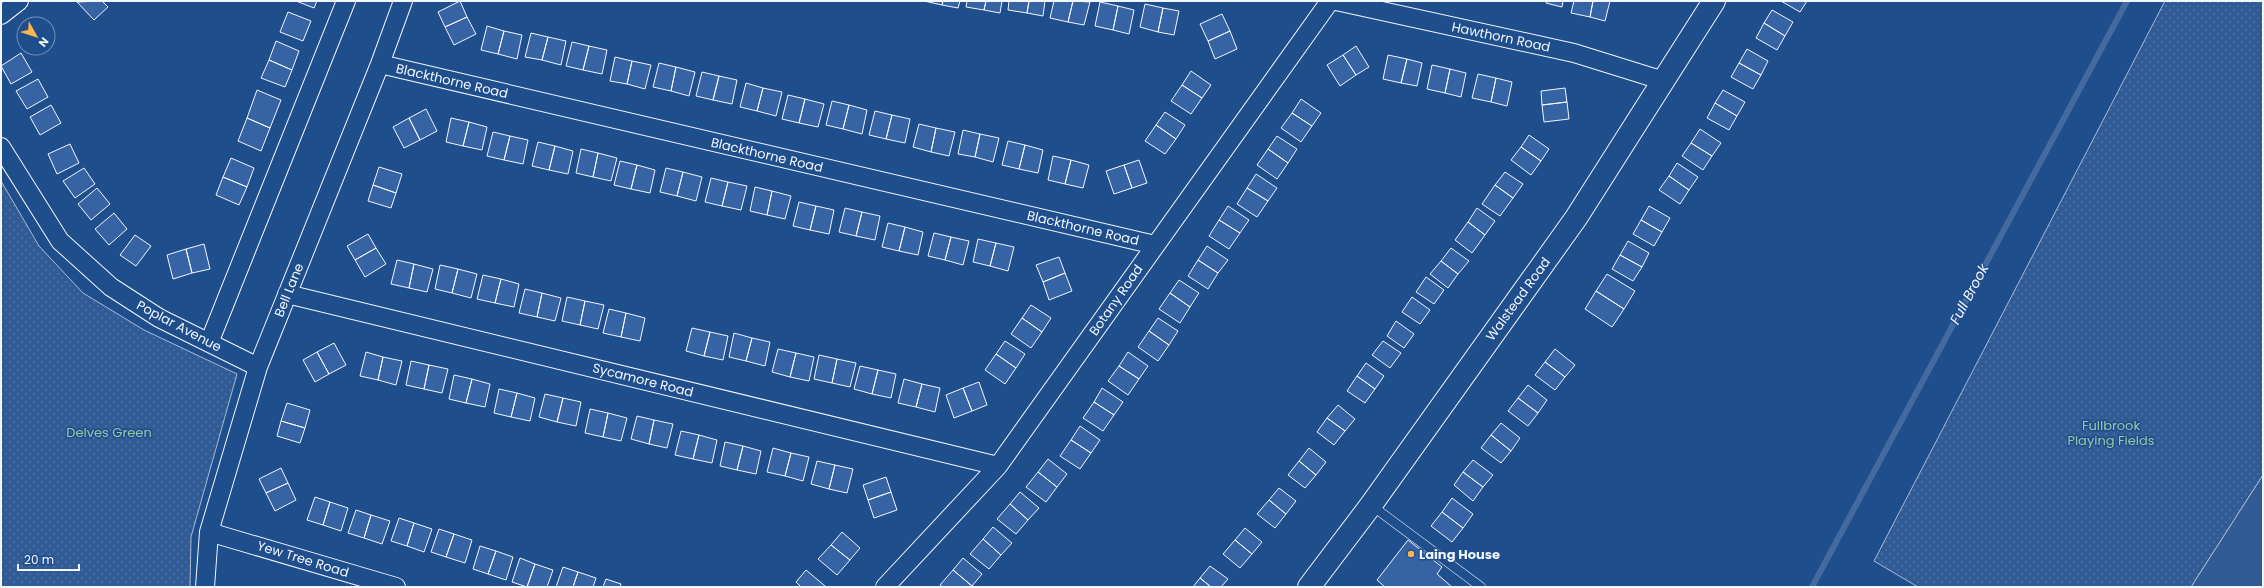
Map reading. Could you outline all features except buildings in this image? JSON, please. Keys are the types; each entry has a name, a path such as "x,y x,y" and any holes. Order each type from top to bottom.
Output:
{"street":[{"path":"1,15 19,1"},
{"path":"209,343 346,1"},
{"name":"Bell Lane","path":"205,587 209,532 258,367 380,64 403,1"},
{"name":"Botany Road","path":"885,587 998,466 1330,1"},
{"name":"Hawthorn Road","path":"1336,1 1574,53 1664,81"},
{"name":"Walstead Road","path":"1309,587 1371,505 1576,218 1714,1"},
{"name":"Blackthorne Road","path":"380,64 1155,245"},
{"name":"Poplar Avenue","path":"1,147 60,241 111,287 158,318 258,367"},
{"name":"Sycamore Road","path":"287,294 998,466"},
{"name":"Yew Tree Road","path":"209,532 396,587"}],"lane":[{"path":"1371,505 1481,587"}],"green space":[{"name":"Fullbrook Playing Fields","path":"2165,1 2263,1 2263,475 2191,587 1918,587 1874,561"},
{"name":"Delves Green","path":"1,181 39,246 83,293 144,330 237,374 191,537 190,587 1,587"}],"shaded area":[{"path":"2263,475 2263,587 2191,587"}],"waterway":[{"name":"Full Brook","path":"1812,587 2127,1"}],"place":[{"name":"Laing House","path":"1411,554"}]}
